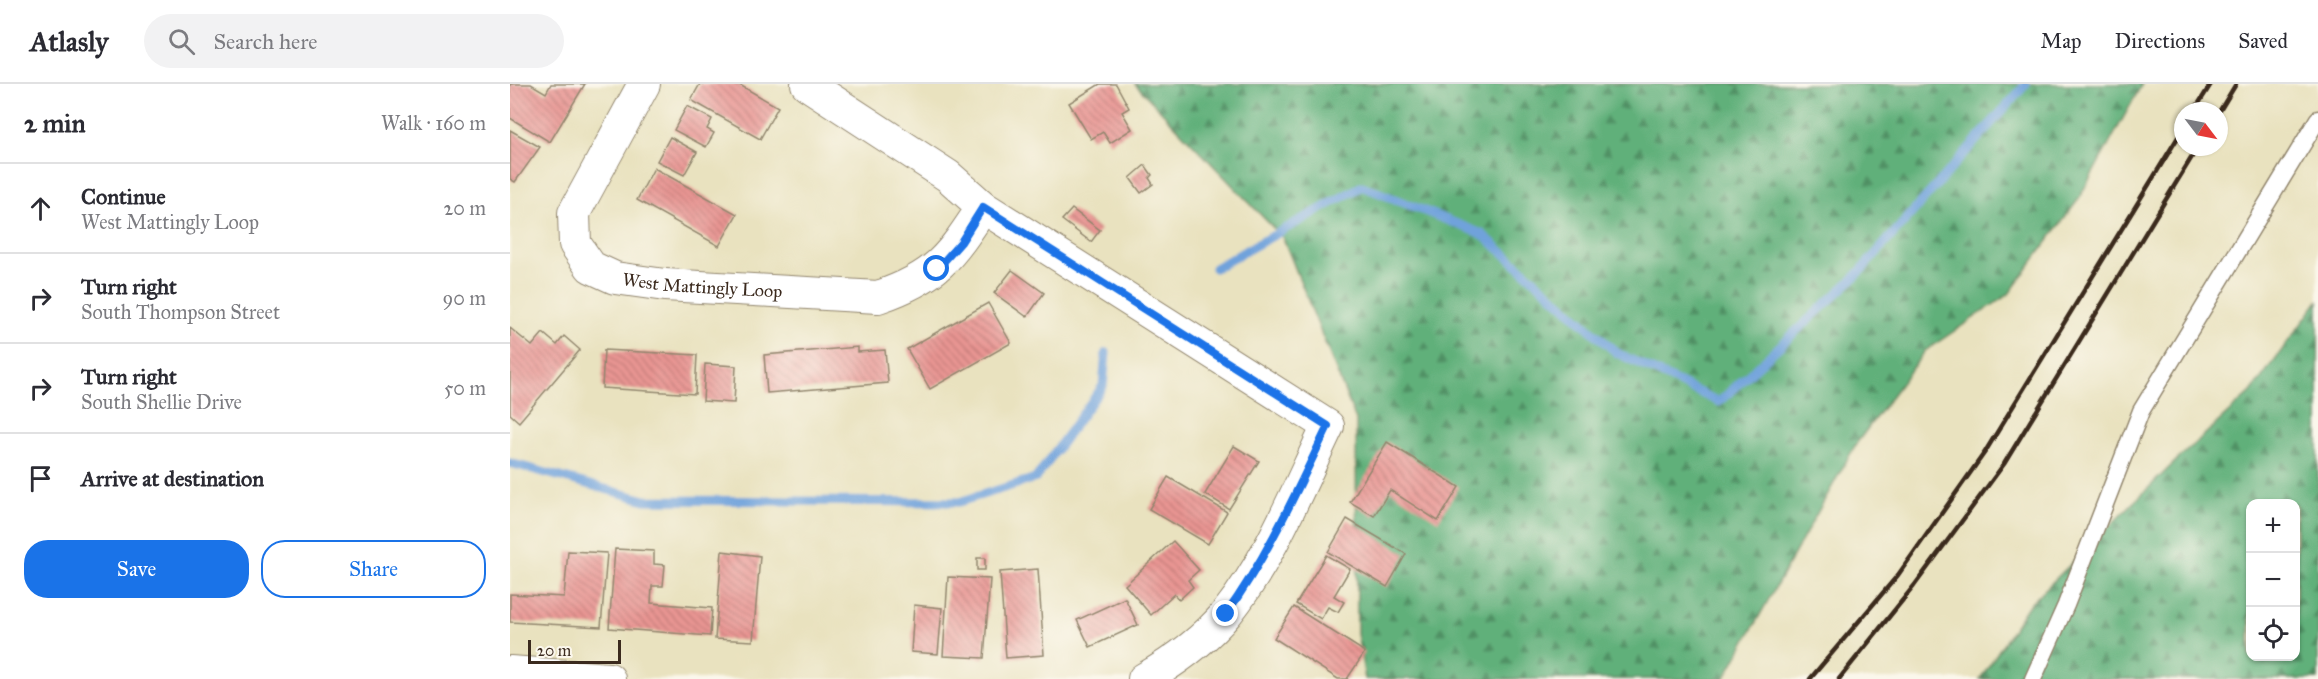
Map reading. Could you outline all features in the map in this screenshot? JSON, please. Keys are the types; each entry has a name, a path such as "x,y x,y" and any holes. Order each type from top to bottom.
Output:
{"street":[{"name":"West Mattingly Loop","path":"644,84 574,213 575,244 591,267 615,278 665,285 878,297 909,286 937,269 961,242 983,207"},
{"path":"807,84 948,176 983,207 1328,426 1277,532 1246,586 1226,614 1204,636 1170,663 1144,679"},
{"path":"510,672 609,679"}],"lane":[{"path":"2033,679 2066,605 2141,411 2318,119"}],"green space":[{"path":"1135,84 2142,84 2078,200 2009,294 1925,351 1856,444 1724,679 1365,679 1357,634 1356,420 1283,238"},
{"path":"2318,301 2318,679 1980,679 2028,606 2181,456 2251,392"}],"building":[{"path":"510,84 531,84 546,93 551,84 585,84 550,142 510,118"},
{"path":"700,84 738,84 778,107 760,139 691,100"},
{"path":"1100,84 1116,84 1129,108 1122,112 1132,129 1110,143 1103,132 1091,139 1069,103"},
{"path":"687,106 712,119 707,129 714,133 706,147 674,130"},
{"path":"510,130 540,147 515,182 510,179"},
{"path":"670,137 697,152 684,175 657,161"},
{"path":"1145,165 1152,175 1149,178 1153,184 1141,193 1130,178"},
{"path":"654,168 737,214 719,246 637,200"},
{"path":"1072,209 1100,230 1091,242 1062,220"},
{"path":"1012,270 1044,293 1027,317 994,293"},
{"path":"988,303 1011,343 930,389 907,349"},
{"path":"510,328 532,346 543,333 557,345 564,336 580,350 519,422 510,414"},
{"path":"858,347 858,352 885,350 888,383 767,393 764,355"},
{"path":"604,350 697,355 695,394 602,388"},
{"path":"705,364 736,366 734,403 703,401"},
{"path":"1387,442 1459,487 1438,521 1390,490 1374,516 1350,502"},
{"path":"1234,446 1259,461 1229,509 1205,494"},
{"path":"1168,477 1227,512 1208,544 1149,509"},
{"path":"1347,519 1406,554 1387,587 1328,552"},
{"path":"1173,541 1199,570 1188,580 1193,587 1179,600 1174,594 1151,615 1125,585"},
{"path":"615,549 654,551 654,564 665,565 663,586 652,586 651,603 712,608 710,636 609,628"},
{"path":"568,551 607,553 601,627 510,622 510,594 564,597"},
{"path":"722,551 760,556 753,641 715,639"},
{"path":"1326,555 1350,569 1334,596 1344,602 1338,612 1328,607 1321,619 1296,604"},
{"path":"977,558 985,558 985,570 977,570"},
{"path":"1038,569 1044,655 1006,658 1000,572"},
{"path":"948,577 990,579 984,658 943,656"},
{"path":"1125,598 1138,625 1090,647 1077,620"},
{"path":"914,605 942,608 938,654 911,652"},
{"path":"1294,607 1365,652 1347,679 1338,679 1274,638"}],"waterway":[{"path":"1215,268 1362,186 1482,234 1617,353 1719,402 1857,275 2026,84"},
{"path":"510,463 645,500 959,502 1036,478 1103,386 1106,353"}],"railway":[{"path":"2200,102 2211,84"},
{"path":"2225,102 2236,84"},
{"path":"1810,679 1898,575 1985,452 2174,144"},
{"path":"1839,679 1914,586 2004,464 2192,156"}],"route":[{"path":"937,269 961,242 983,207 1328,426 1277,532 1246,586 1226,614"}]}
